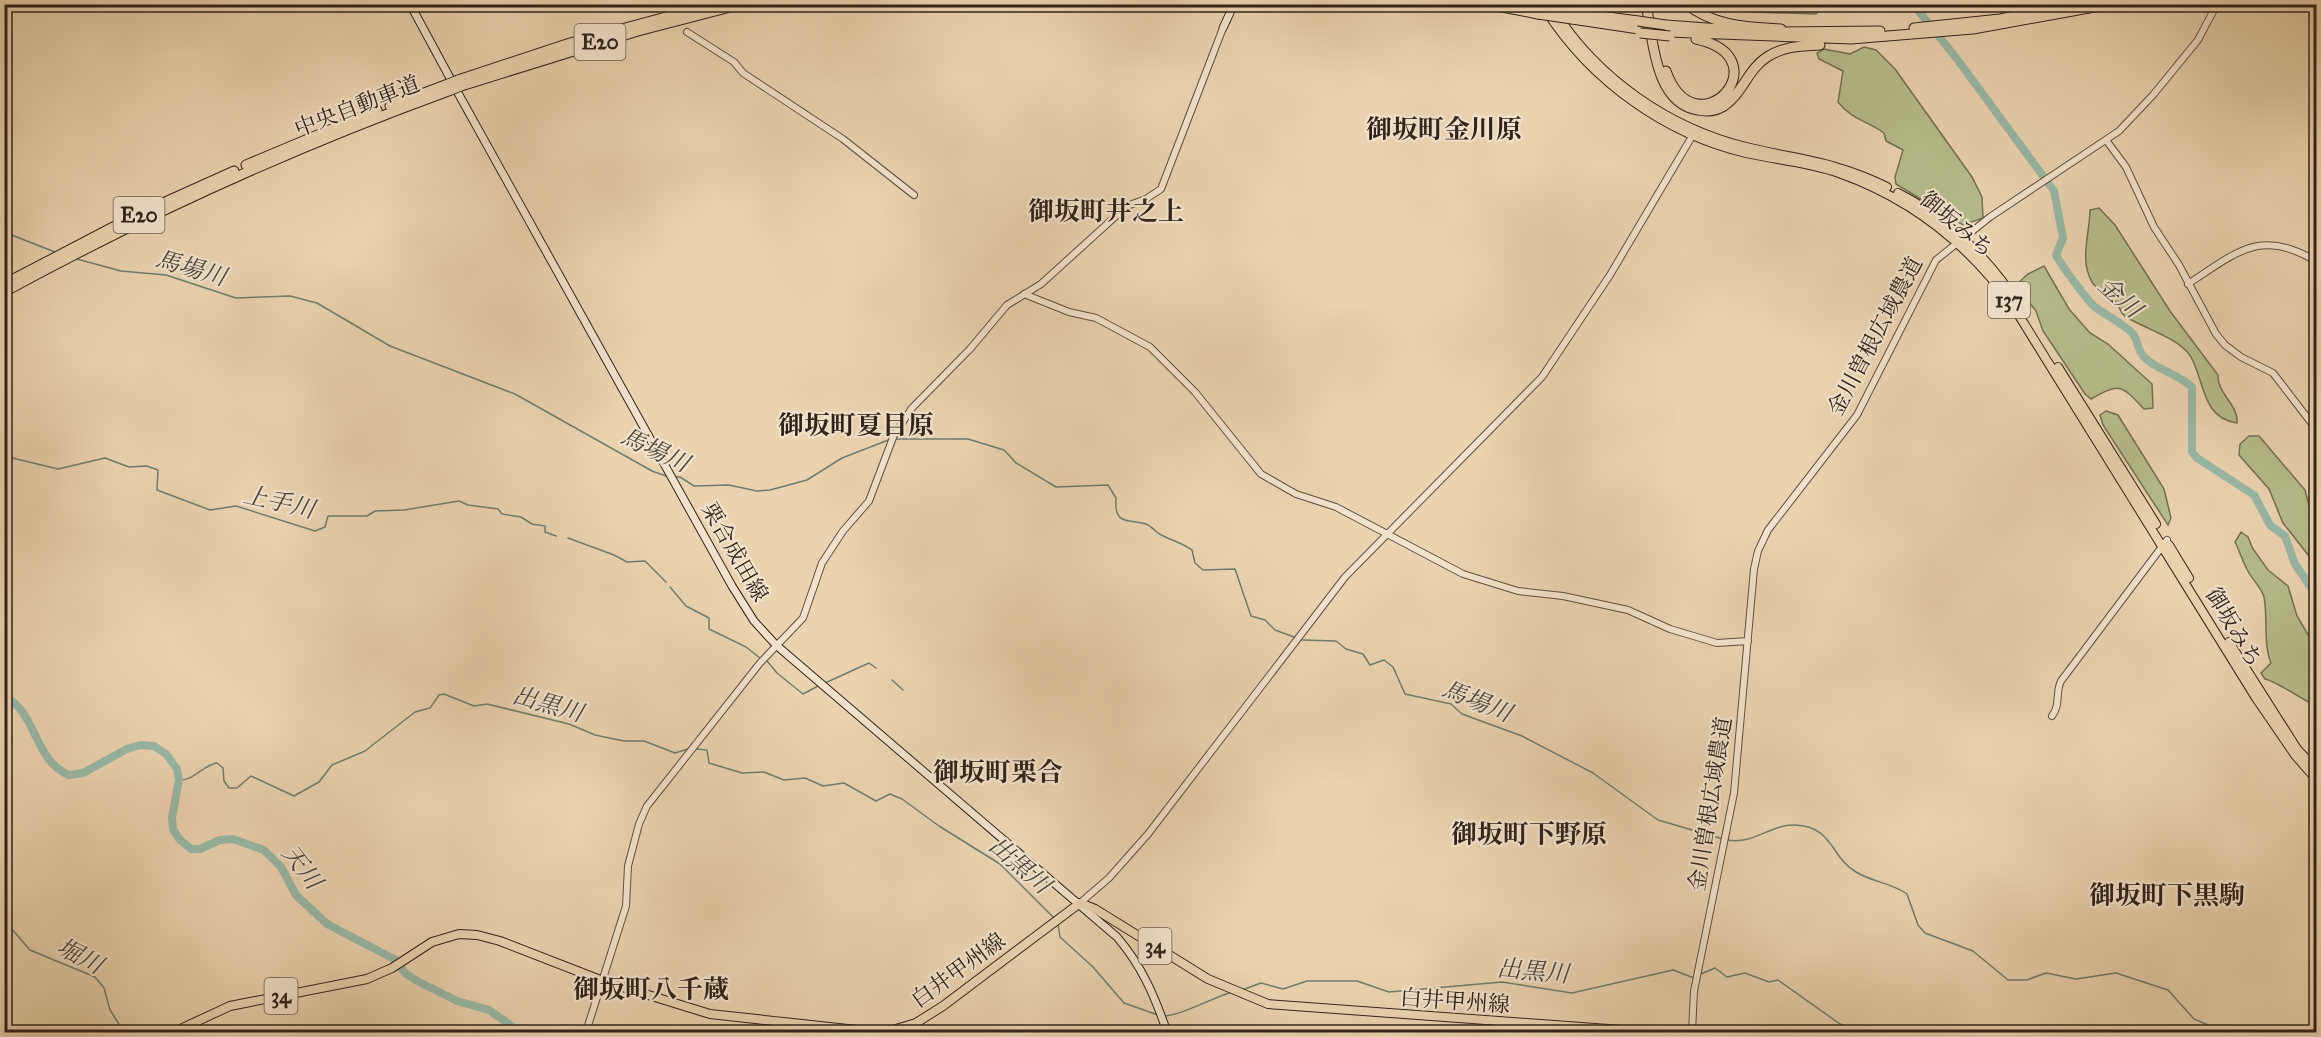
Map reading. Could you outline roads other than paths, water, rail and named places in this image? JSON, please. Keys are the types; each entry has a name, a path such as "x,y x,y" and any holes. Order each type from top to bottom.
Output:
{"highway":[{"name":"中央自動車道","path":"4,284 266,163 454,85 570,44 714,4"},
{"name":"中央自動車道","path":"454,85 638,30 741,4"},
{"path":"1487,4 1572,12 1639,28"},
{"path":"1525,4 1539,8"},
{"name":"御坂みち","path":"1550,4 1581,47 1610,75 1649,105 1694,134"},
{"path":"1572,12 1590,4"},
{"path":"1646,4 1664,83 1679,101 1694,110 1708,111 1723,107 1734,97 1762,60 1784,48 1847,36 2002,22 2077,4"},
{"path":"1651,4 1660,55 1668,78 1677,90 1693,102 1713,103 1722,99 1728,93 1734,77 1730,58 1710,42 1668,31"},
{"path":"1686,4 1700,14 1725,24 1751,27 1834,29 1847,36"},
{"path":"1572,12 1605,24 1668,31 1748,31 1866,38 2002,22 2111,4"},
{"name":"御坂みち","path":"1539,8 1576,51 1614,86 1646,110 1694,134 1746,153 1839,173 1899,199 1961,240 1997,283 2015,309 2274,714 2297,749 2316,770"},
{"name":"中央自動車道","path":"4,292 59,258"},
{"name":"御坂みち","path":"2165,543 2267,715 2295,755 2316,779"}],"main road":[{"name":"栗合成田線","path":"410,4 744,607 776,645 1080,903 1132,955 1147,979 1167,1032"},
{"path":"1223,28 1234,4"},
{"name":"白井甲州線","path":"174,1032 230,1006 354,982 392,968 413,954 451,935 477,935 556,961 603,981 710,1014 857,1030 889,1031 910,1026 928,1016 1080,903 1232,992 1284,1007 1648,1032"}],"street":[{"name":"金川曽根広域農道","path":"1692,1032 1691,1012 1697,976 1734,793 1756,558 1768,530 1857,415 1929,269 1946,250 1997,212 2106,140 2134,116 2198,40 2217,4"},
{"path":"586,1032 626,906 628,867 639,824 651,801 776,645 803,618 818,569 843,531 869,501 893,439 912,408 970,349 995,316 1041,284 1127,206 1146,199 1161,189 1223,28"},
{"path":"687,32 734,62 743,73 843,139 914,195"},
{"path":"1080,903 1109,878 1148,834 1345,577 1542,378 1610,275 1694,134"},
{"path":"2106,140 2126,167 2154,227 2225,345 2273,373 2316,429"},
{"path":"2188,284 2217,265 2259,244 2289,246 2316,261"},
{"path":"1024,294 1068,312 1096,318 1150,347 1195,392 1261,474 1296,494 1336,507 1462,574 1518,591 1563,596 1628,610 1670,628 1717,643 1748,641"},
{"path":"2052,716 2058,709 2057,688 2061,681 2165,543"}],"waterway":[{"name":"金川","path":"1913,4 1957,59 2054,191 2063,238 2056,255 2063,267 2095,307 2133,334 2145,358 2192,387 2192,452 2197,458 2254,495 2270,525 2285,536 2295,564 2316,595"},
{"name":"馬場川","path":"4,232 55,252"},
{"name":"馬場川","path":"77,259 121,271 166,275 236,298 290,296 317,303 390,346 515,394 652,471 669,477"},
{"name":"馬場川","path":"673,477 680,477 694,486 729,485 757,491 770,490 807,480 842,458 891,439"},
{"name":"馬場川","path":"895,439 968,439 1004,450 1016,463 1056,487 1108,485 1116,498 1117,513 1120,517 1124,520 1146,524 1158,533 1188,547 1192,550 1195,563 1203,570 1235,569 1251,616 1265,620 1275,630 1294,637"},
{"name":"上手川","path":"4,456 58,469 105,458 129,467 147,466 158,470 157,490 210,510 236,506 315,531 325,527 328,516 367,516 375,511 404,510 459,501 468,505 498,509 502,514 521,517 532,524 545,526 545,532 556,536"},
{"name":"上手川","path":"568,538 627,562 645,561 666,582"},
{"name":"上手川","path":"670,587 686,606 709,618 709,629 746,647 760,658"},
{"name":"馬場川","path":"1302,640 1336,641 1346,649 1363,654 1370,665 1384,660 1393,667 1405,694 1451,704 1462,714 1522,736 1593,773 1658,820 1723,839"},
{"name":"上手川","path":"767,661 777,673 803,694 818,686"},
{"name":"上手川","path":"825,683 869,663 876,668"},
{"name":"上手川","path":"892,680 903,690"},
{"name":"出黒川","path":"179,780 189,778 217,763 223,768 224,781 229,788 237,788 251,776 294,796 319,782 332,765 365,751 415,712 430,708 439,695 444,694 474,706 487,704 569,724 595,735 624,741 644,741 675,753 688,749"},
{"name":"天川","path":"4,696 15,703 23,713 49,759 69,775 83,773 127,749 140,745 154,746 166,754 177,769 179,780 172,817 173,829 179,839 191,849 200,849 220,840 233,839 264,850 281,867 296,895 327,924 396,960 405,973 417,981 457,1001 489,1010 520,1032"},
{"name":"出黒川","path":"696,749 707,750 709,763 742,773 764,772 784,780 805,778 823,786 844,783 876,801 890,794 902,799 939,826 1000,864 1054,918"},
{"name":"馬場川","path":"1728,840 1746,840 1786,826 1808,827 1824,837 1841,859 1856,872 1907,894 1918,925 1925,933 1973,951 2008,980 2027,980 2046,973 2076,979 2116,973 2168,990 2194,1019 2225,1032"},
{"name":"堀川","path":"4,920 30,950 95,977 104,988 110,1010 124,1032"},
{"name":"出黒川","path":"1058,924 1060,937 1093,967 1124,1003 1158,1015"},
{"name":"出黒川","path":"1701,974 1715,968 1727,977 1745,973 1769,982 1778,980 1840,1024 1865,1032"},
{"name":"出黒川","path":"1242,990 1261,983 1283,989 1307,981 1357,981 1389,992 1502,982 1572,993 1673,970 1694,978"},
{"name":"出黒川","path":"1163,1016 1178,1013 1232,992"}],"district":[{"name":"御坂町金川原","path":"1444,129"},
{"name":"御坂町井之上","path":"1106,211"},
{"name":"御坂町夏目原","path":"856,425"},
{"name":"御坂町栗合","path":"998,772"},
{"name":"御坂町下野原","path":"1529,834"},
{"name":"御坂町下黒駒","path":"2167,895"},
{"name":"御坂町八千蔵","path":"651,989"}]}
